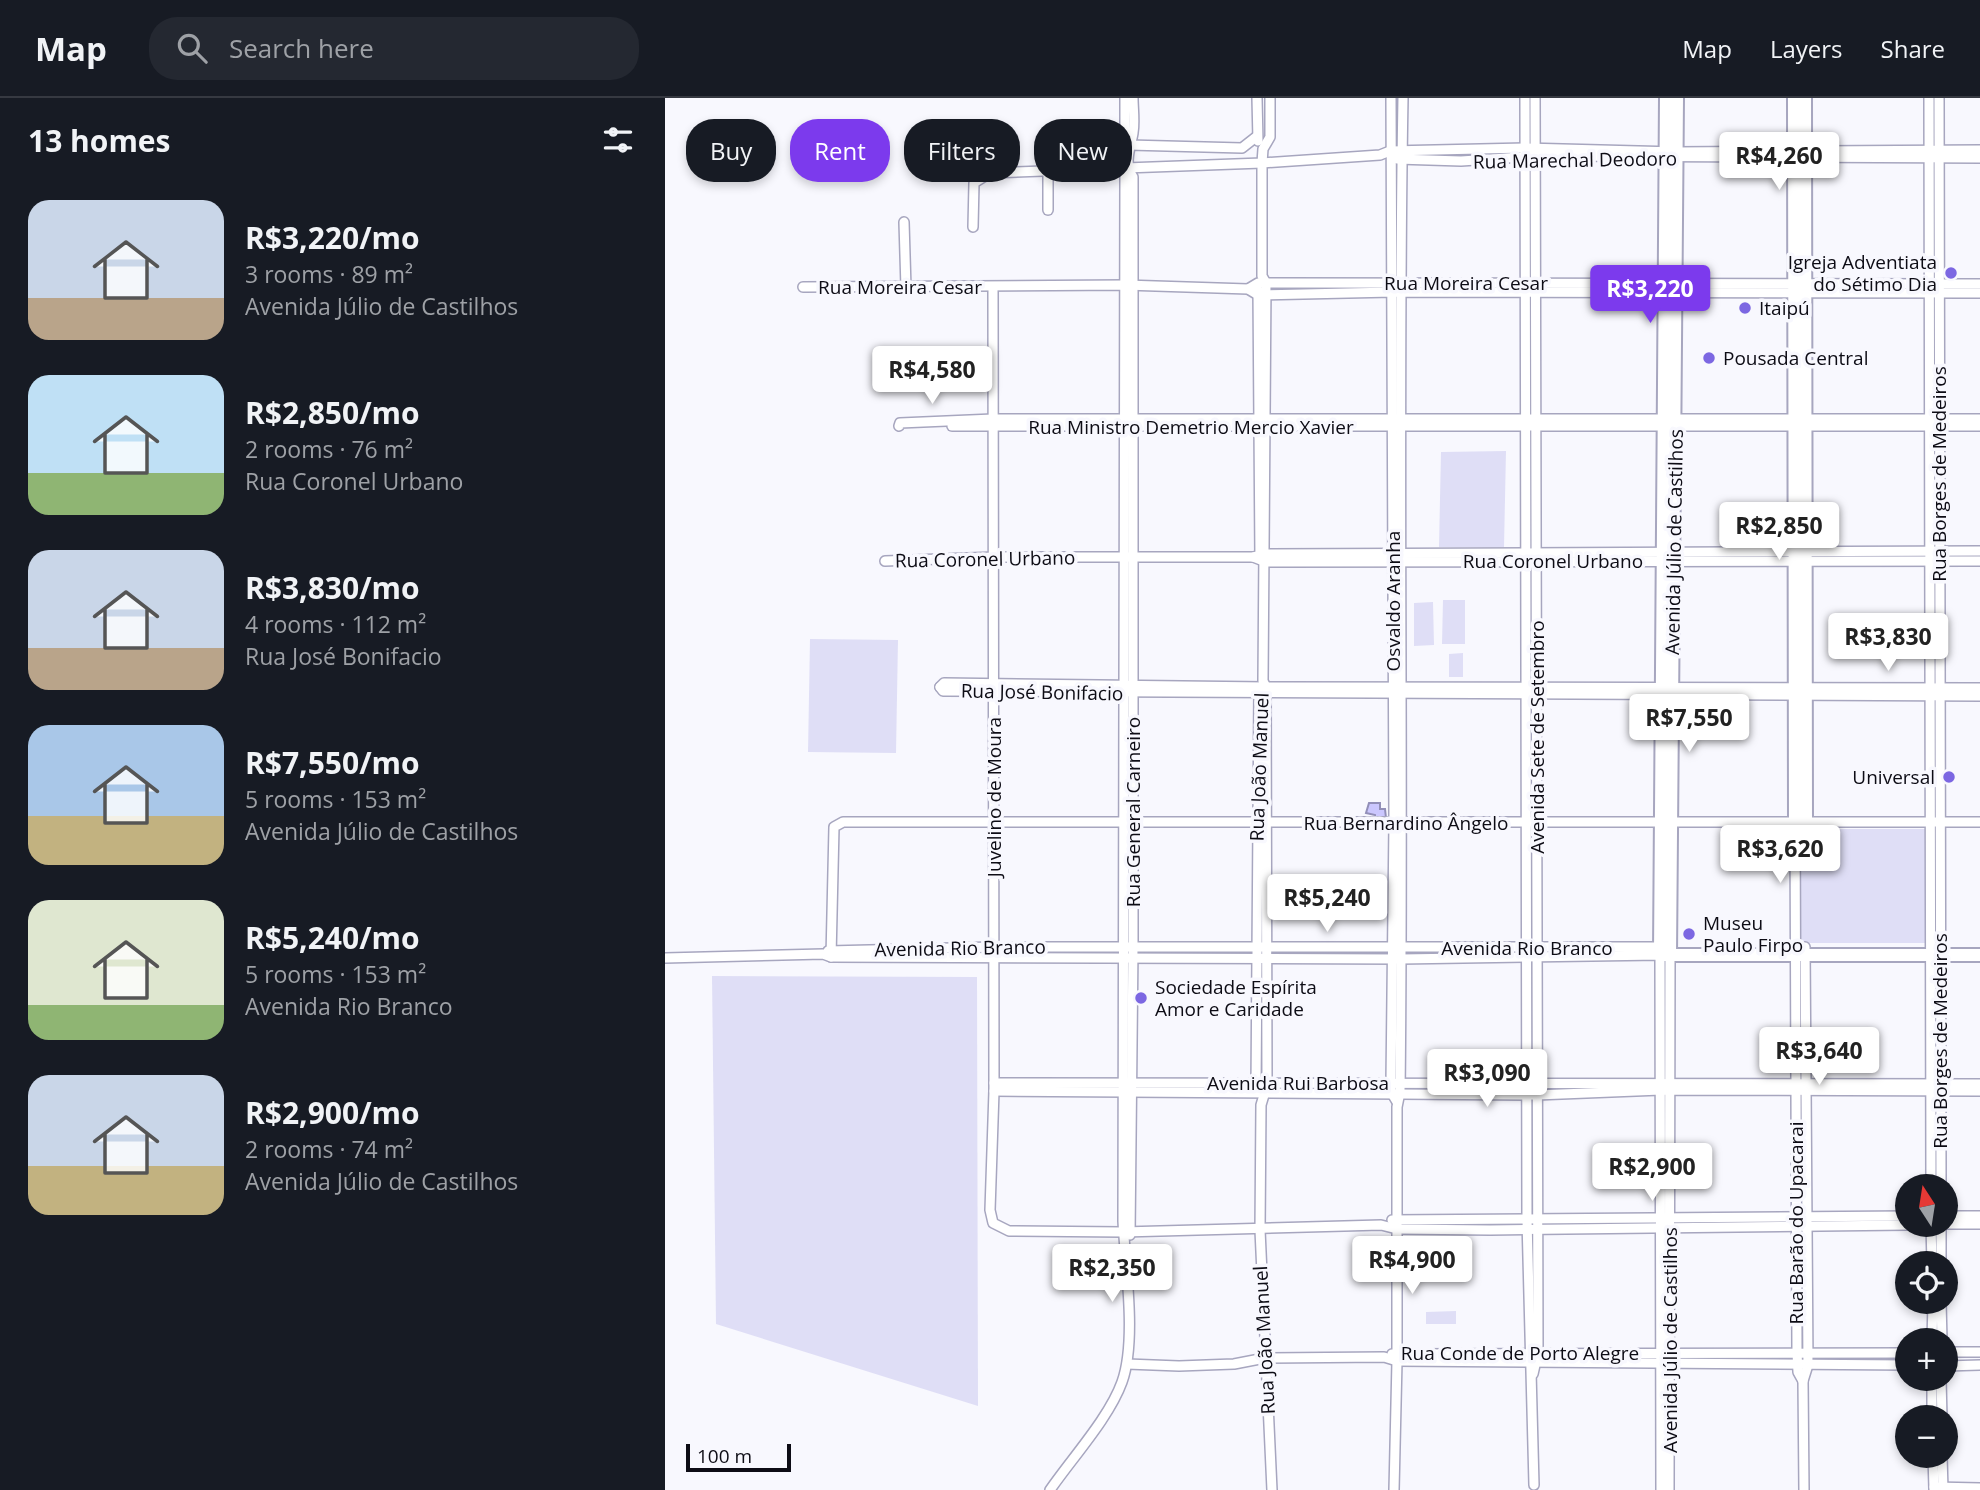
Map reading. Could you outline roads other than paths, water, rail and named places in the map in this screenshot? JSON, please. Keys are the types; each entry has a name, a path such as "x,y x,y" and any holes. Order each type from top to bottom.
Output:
{"street":[{"name":"Rua General Carneiro","path":"1125,98 1129,119"},
{"name":"Rua General Carneiro","path":"1129,119 1133,98"},
{"path":"1257,98 1256,138 1263,149"},
{"name":"Rua João Manuel","path":"1270,98 1271,137 1263,149 1262,163 1263,758 1257,822 1256,905 1261,953 1259,1230 1272,1490"},
{"name":"Osvaldo Aranha","path":"1391,98 1392,219 1398,287"},
{"name":"Osvaldo Aranha","path":"1394,1490 1399,822 1397,424 1398,287 1403,220 1403,98"},
{"name":"Avenida Sete de Setembro","path":"1525,98 1530,117 1537,220 1537,288 1530,355"},
{"name":"Avenida Sete de Setembro","path":"1530,117 1535,98"},
{"name":"Avenida Júlio de Castilhos","path":"1661,1490 1665,1445 1665,1358 1671,1222 1665,1086 1672,288 1671,155 1666,98"},
{"name":"Avenida Júlio de Castilhos","path":"1671,155 1677,98"},
{"name":"Rua Barão do Upacarai","path":"1794,98 1800,155"},
{"name":"Rua Barão do Upacarai","path":"1804,1490 1800,1150 1799,424 1800,155 1805,98"},
{"name":"Rua Borges de Medeiros","path":"1929,98 1934,118 1935,153 1935,692 1940,785 1935,822 1931,1174"},
{"name":"Rua Borges de Medeiros","path":"1934,118 1939,98"},
{"path":"1132,145 1242,148 1256,138"},
{"name":"Rua Marechal Deodoro","path":"1132,167 1262,163 1380,155 1462,156 1531,152 1800,155 1980,150"},
{"name":"Avenida Sete de Setembro","path":"1531,152 1525,220 1525,288 1530,355 1534,555 1532,691 1525,824 1532,953"},
{"name":"Rua Marechal Deodoro","path":"1935,153 1980,158"},
{"name":"Rua Marechal Deodoro","path":"973,227 974,183 990,173 1034,171"},
{"path":"1048,182 1048,210"},
{"name":"Rua General Carneiro","path":"1126,182 1129,200 1128,822 1133,860 1133,948"},
{"path":"1392,219 1403,220"},
{"path":"1525,220 1537,220"},
{"path":"904,222 906,288"},
{"path":"1248,289 1262,281"},
{"name":"Rua Moreira Cesar","path":"1262,281 1495,289 1800,290 1980,285"},
{"path":"1333,294 1334,283"},
{"name":"Rua Moreira Cesar","path":"803,287 993,288 1129,285 1248,289 1262,295 1333,294 1398,287"},
{"name":"Juvelino de Moura","path":"993,288 994,1087 990,1210 993,1223 1009,1231 1127,1232"},
{"name":"Rua Moreira Cesar","path":"1934,288 1980,293"},
{"name":"Rua Ministro Demetrio Mercio Xavier","path":"993,422 900,427 899,424 993,422 1933,424 1977,422"},
{"name":"Rua Coronel Urbano","path":"1935,557 1980,551"},
{"name":"Avenida Sete de Setembro","path":"1534,555 1526,562 1537,824 1532,953 1531,1359 1534,1485"},
{"name":"Rua Coronel Urbano","path":"1397,559 1534,555 1935,557 1980,561"},
{"name":"Rua Coronel Urbano","path":"885,561 995,557 1129,557 1526,562"},
{"name":"Rua José Bonifacio","path":"994,687 943,691 940,687 944,683 994,687 1128,689 1569,692 1935,692 1980,688"},
{"name":"Rua Borges de Medeiros","path":"1935,692 1930,785 1935,822"},
{"name":"Rua José Bonifacio","path":"1935,692 1980,696"},
{"name":"Rua João Manuel","path":"1261,953 1267,905 1269,822 1263,758"},
{"path":"1930,785 1940,785"},
{"name":"Rua Bernardino Ângelo","path":"828,954 834,827 843,822 1980,822"},
{"name":"Rua General Carneiro","path":"1050,1490 1115,1397 1127,1364 1127,1019 1123,860 1128,822"},
{"path":"1123,860 1133,860"},
{"path":"1123,894 1133,894"},
{"path":"1256,905 1267,905"},
{"path":"1123,924 1133,924"},
{"name":"Avenida Rio Branco","path":"665,958 993,952 1126,955 1934,951 1980,947"},
{"name":"Avenida Rio Branco","path":"1126,955 1133,948 1195,953"},
{"name":"Avenida Rio Branco","path":"1934,951 1980,955"},
{"name":"Avenida Rui Barbosa","path":"1934,1088 1980,1084"},
{"name":"Avenida Júlio de Castilhos","path":"1665,1086 1659,1222 1665,1358"},
{"name":"Avenida Rui Barbosa","path":"994,1087 1532,1090 1665,1086 1934,1088 1980,1091"},
{"name":"Rua Borges de Medeiros","path":"1934,1088 1940,1174"},
{"path":"1856,1221 1895,1217"},
{"path":"1958,1217 1979,1220"},
{"path":"1958,1223 1979,1220"},
{"path":"1127,1232 1397,1224 1856,1221 1895,1223"},
{"name":"Avenida Sete de Setembro","path":"1532,1261 1538,1352"},
{"name":"Rua Conde de Porto Alegre","path":"1531,1359 1538,1352 1600,1357"},
{"path":"1958,1352 1980,1352"},
{"path":"1734,1363 1735,1353"},
{"name":"Rua Conde de Porto Alegre","path":"1665,1358 1735,1353 1895,1353"},
{"path":"1864,1365 1865,1353"},
{"name":"Rua Conde de Porto Alegre","path":"1127,1364 1179,1366 1234,1364 1265,1358 1397,1356 1665,1358 1734,1363 1895,1365"},
{"path":"1958,1366 1980,1365"},
{"name":"Avenida Júlio de Castilhos","path":"1665,1445 1669,1490"},
{"path":"1935,1468 1938,1488"},
{"path":"1938,1488 1940,1468"},
{"path":"1938,1488 1980,1488"}],"place":[{"name":"Igreja Adventiata do Sétimo Dia","path":"1951,273"},
{"name":"Itaipú","path":"1745,308"},
{"name":"Pousada Central","path":"1709,358"},
{"name":"Universal","path":"1949,777"},
{"name":"Museu Paulo Firpo","path":"1689,934"},
{"name":"Sociedade Espírita Amor e Caridade","path":"1141,998"}]}
